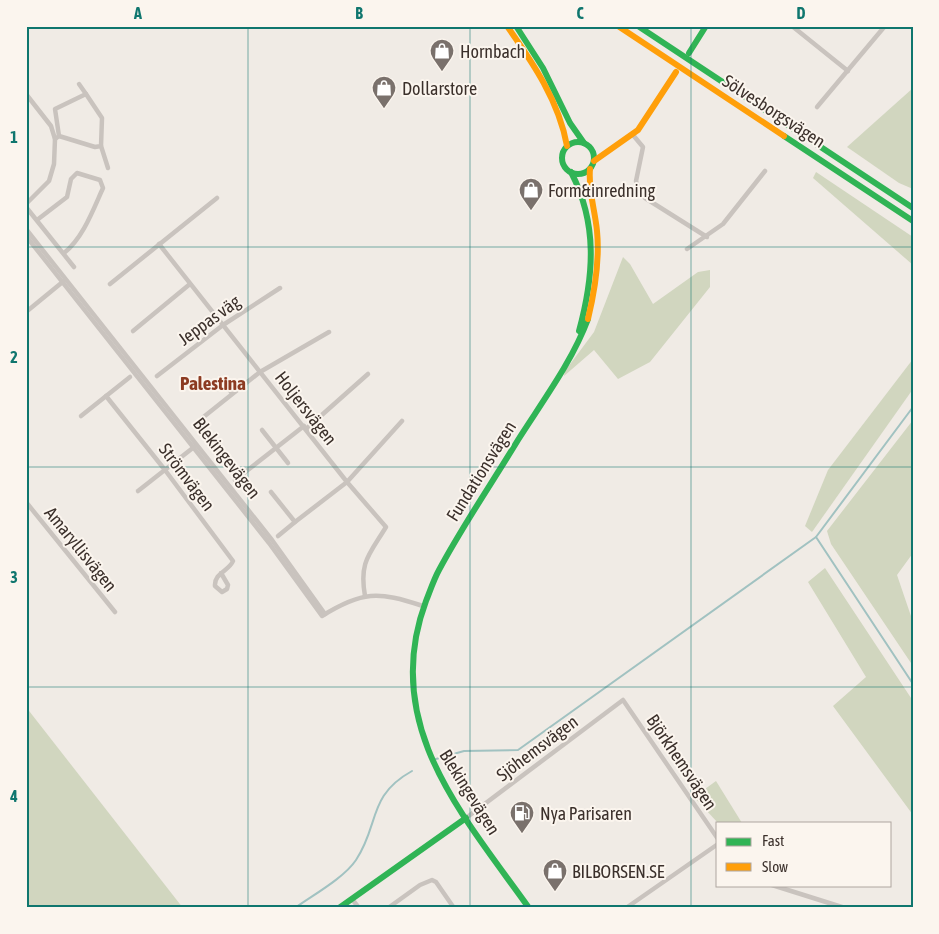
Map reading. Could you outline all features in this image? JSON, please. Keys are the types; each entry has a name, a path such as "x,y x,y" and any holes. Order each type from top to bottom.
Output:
{"main road":[{"path":"506,26 533,65 547,91 561,120 566,146"},
{"path":"516,26 543,68 574,130 592,149 598,151 616,146"},
{"name":"Sölvesborgsvägen","path":"618,26 913,221"},
{"name":"Sölvesborgsvägen","path":"638,26 913,208"},
{"path":"688,53 706,26"},
{"path":"584,142 576,141 566,146 562,154 562,160 566,168 571,172 580,174 590,169 594,161 633,135 676,72"},
{"path":"592,149 594,161"},
{"name":"Fundationsvägen","path":"423,606 444,560 570,354 587,320 596,275 597,231 589,182 590,169"},
{"name":"Fundationsvägen","path":"570,354 587,301 591,266 586,209 579,186 571,172"},
{"name":"Blekingevägen","path":"423,606 414,639 412,691 415,716 429,758 466,818 528,908"},
{"path":"339,908 466,818"}],"street":[{"path":"792,26 848,71"},
{"path":"817,107 885,26"},
{"path":"79,84 102,118 101,146 104,149 108,168"},
{"path":"26,94 51,126 57,138"},
{"path":"74,267 26,205 49,181 54,164 57,138 55,109 86,94"},
{"path":"633,135 643,147 636,181 642,195 707,237"},
{"path":"57,138 95,147 101,146"},
{"path":"687,249 707,237 723,224 765,172"},
{"path":"37,220 67,197 71,179 75,174 100,180 103,188 88,222 69,249 64,253"},
{"path":"110,284 217,198"},
{"name":"Blekingevägen","path":"26,229 64,281"},
{"name":"Blekingevägen","path":"26,236 272,540 324,615 347,601 364,596 398,598 423,606"},
{"name":"Holjersvägen","path":"159,244 347,482 386,527 364,563 362,578 364,596"},
{"path":"26,312 64,281"},
{"path":"133,330 190,284"},
{"name":"Jeppas väg","path":"157,376 222,325 280,288"},
{"path":"201,419 260,372 329,332"},
{"path":"235,480 305,428 368,374"},
{"path":"81,416 130,377"},
{"path":"220,378 232,393"},
{"name":"Strömvägen","path":"106,396 233,560 230,566 221,574"},
{"path":"278,536 347,482 402,421"},
{"path":"262,430 288,463"},
{"path":"138,491 195,446"},
{"path":"271,492 295,522"},
{"name":"Amaryllisvägen","path":"26,502 115,612"},
{"name":"Sjöhemsvägen","path":"466,818 623,700"},
{"name":"Björkhemsvägen","path":"623,700 716,836"},
{"path":"626,908 716,845"},
{"path":"388,908 420,885 432,880 436,882 454,908"},
{"path":"775,886 846,908"},
{"path":"352,898 359,908"}],"green space":[{"path":"913,88 913,189 899,183 847,147"},
{"path":"816,172 913,237 913,265 813,178"},
{"path":"623,257 630,264 653,304 698,272 710,270 710,287 650,362 618,379 594,350 564,376 565,371 594,332"},
{"path":"913,359 913,389 812,532 805,526 828,470"},
{"path":"913,420 913,553 897,575 913,622 913,666 831,544 827,531"},
{"path":"825,568 913,701 913,815 833,706 866,677 808,582"},
{"path":"26,707 183,908 26,908"},
{"path":"716,781 741,822 717,822 694,797"}],"waterway":[{"path":"436,759 464,751 518,750 816,537 913,407"},
{"path":"816,537 913,684"},
{"path":"295,908 336,880 351,867 369,834 381,801 388,790 412,771"}],"traffic: fast":[{"path":"516,26 543,68 570,123 584,143"},
{"path":"638,26 913,208"},
{"path":"689,53 706,26"},
{"path":"784,136 913,221"},
{"path":"578,142 590,146 594,158 590,170 578,174 566,170 562,158 566,146 578,142"},
{"path":"571,172 586,211 591,250 588,290 579,331"},
{"path":"529,908 478,838 455,802 435,765 421,727 413,688 414,646 426,601 448,553 574,351 588,319"},
{"path":"339,908 466,818"}],"traffic: slow":[{"path":"507,26 544,83 558,113 567,146"},
{"path":"618,26 784,136"},
{"path":"594,161 638,130 676,72"},
{"path":"588,319 595,286 598,253 597,231 590,185 590,169"}],"place":[{"name":"Hornbach","path":"442,72"},
{"name":"Dollarstore","path":"384,109"},
{"name":"Form&inredning","path":"531,211"},
{"name":"Nya Parisaren","path":"522,834"},
{"name":"BILBORSEN.SE","path":"555,892"}],"district":[{"name":"Palestina","path":"213,383"}]}
